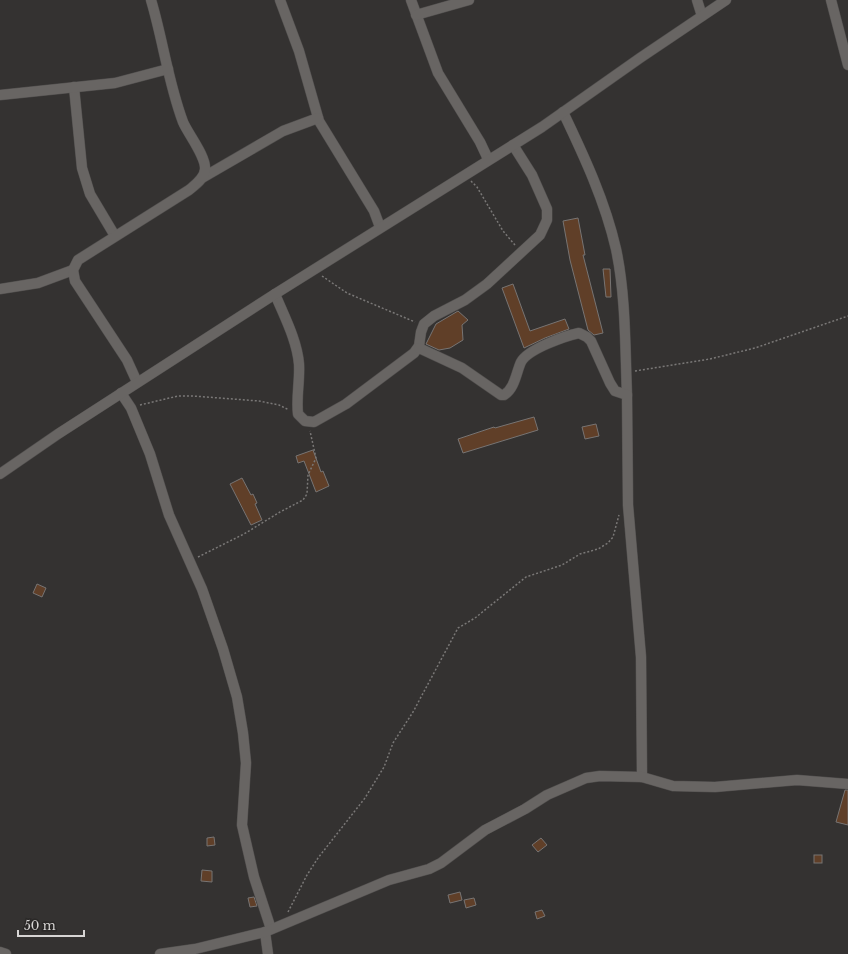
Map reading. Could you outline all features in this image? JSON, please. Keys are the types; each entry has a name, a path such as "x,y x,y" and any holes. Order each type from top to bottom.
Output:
{"street":[{"path":"151,0 168,70 184,123 204,162 205,168 202,178"},
{"path":"280,0 298,51 318,118 343,163 374,211 380,227"},
{"path":"411,0 438,73 480,142 488,159"},
{"path":"416,15 469,0"},
{"path":"697,0 702,16"},
{"path":"0,474 137,382 464,174 513,145 726,0"},
{"path":"832,0 848,64"},
{"path":"0,95 115,83 168,70"},
{"path":"74,87 82,168 90,194 115,236"},
{"path":"563,112 590,170 612,232 621,286 627,395 628,505 641,657 642,777"},
{"path":"137,382 127,360 75,281 73,270 78,260 189,190 202,178 283,131 318,118"},
{"path":"275,294 296,346 299,364 297,395 298,414 302,419 310,422 326,416 346,404 419,348 424,327 434,316 473,294 522,253 543,231 547,220 547,209 532,175 513,145"},
{"path":"0,289 38,283 73,270"},
{"path":"419,348 449,360 501,395 504,395 511,387 525,358 548,344 579,333 588,337 591,341 615,391 627,395"},
{"path":"121,393 131,408 150,454 169,515 202,589 223,649 237,697 246,763 242,825 268,931 268,954"},
{"path":"160,954 194,949 268,931 389,880 429,869 441,863 486,830 574,782 600,776 642,777 673,786 728,788 797,780 848,784"},
{"path":"0,952 6,954"}],"path":[{"path":"464,174 477,187 503,231 522,253"},
{"path":"311,271 319,274 347,293 424,327"},
{"path":"626,373 710,358 755,348 848,316"},
{"path":"131,408 148,402 178,396 193,396 258,401 279,405 298,414"},
{"path":"189,561 229,543 303,500 307,494 308,475 316,458 310,422"},
{"path":"283,925 293,900 318,858 365,798 384,767 393,743 413,712 458,628 475,618 526,577 562,565 580,554 598,549 608,543 613,537 619,513"}],"building":[{"path":"578,218 585,255 583,255 603,333 594,335 588,330 570,260 563,221"},
{"path":"603,269 610,269 611,297 606,297"},
{"path":"513,284 530,331 565,319 569,329 524,348 502,288"},
{"path":"458,311 468,320 462,325 463,340 450,348 439,350 426,344 436,324"},
{"path":"534,417 538,430 463,453 458,439 494,427 495,428"},
{"path":"596,424 599,436 585,439 582,427"},
{"path":"313,450 321,472 323,471 329,486 316,492 304,461 298,463 296,456"},
{"path":"242,478 251,495 253,494 257,503 255,504 262,520 251,525 230,484"},
{"path":"37,584 46,588 42,597 33,593"},
{"path":"845,790 848,790 848,825 836,822"},
{"path":"214,837 215,845 207,846 207,838"},
{"path":"541,838 547,845 538,852 532,845"},
{"path":"814,855 822,855 822,863 814,863"},
{"path":"202,870 212,871 212,882 201,881"},
{"path":"460,892 462,900 450,903 448,895"},
{"path":"254,897 257,906 250,907 248,898"},
{"path":"474,898 476,905 466,908 464,900"},
{"path":"542,910 545,916 537,919 535,912"}]}
